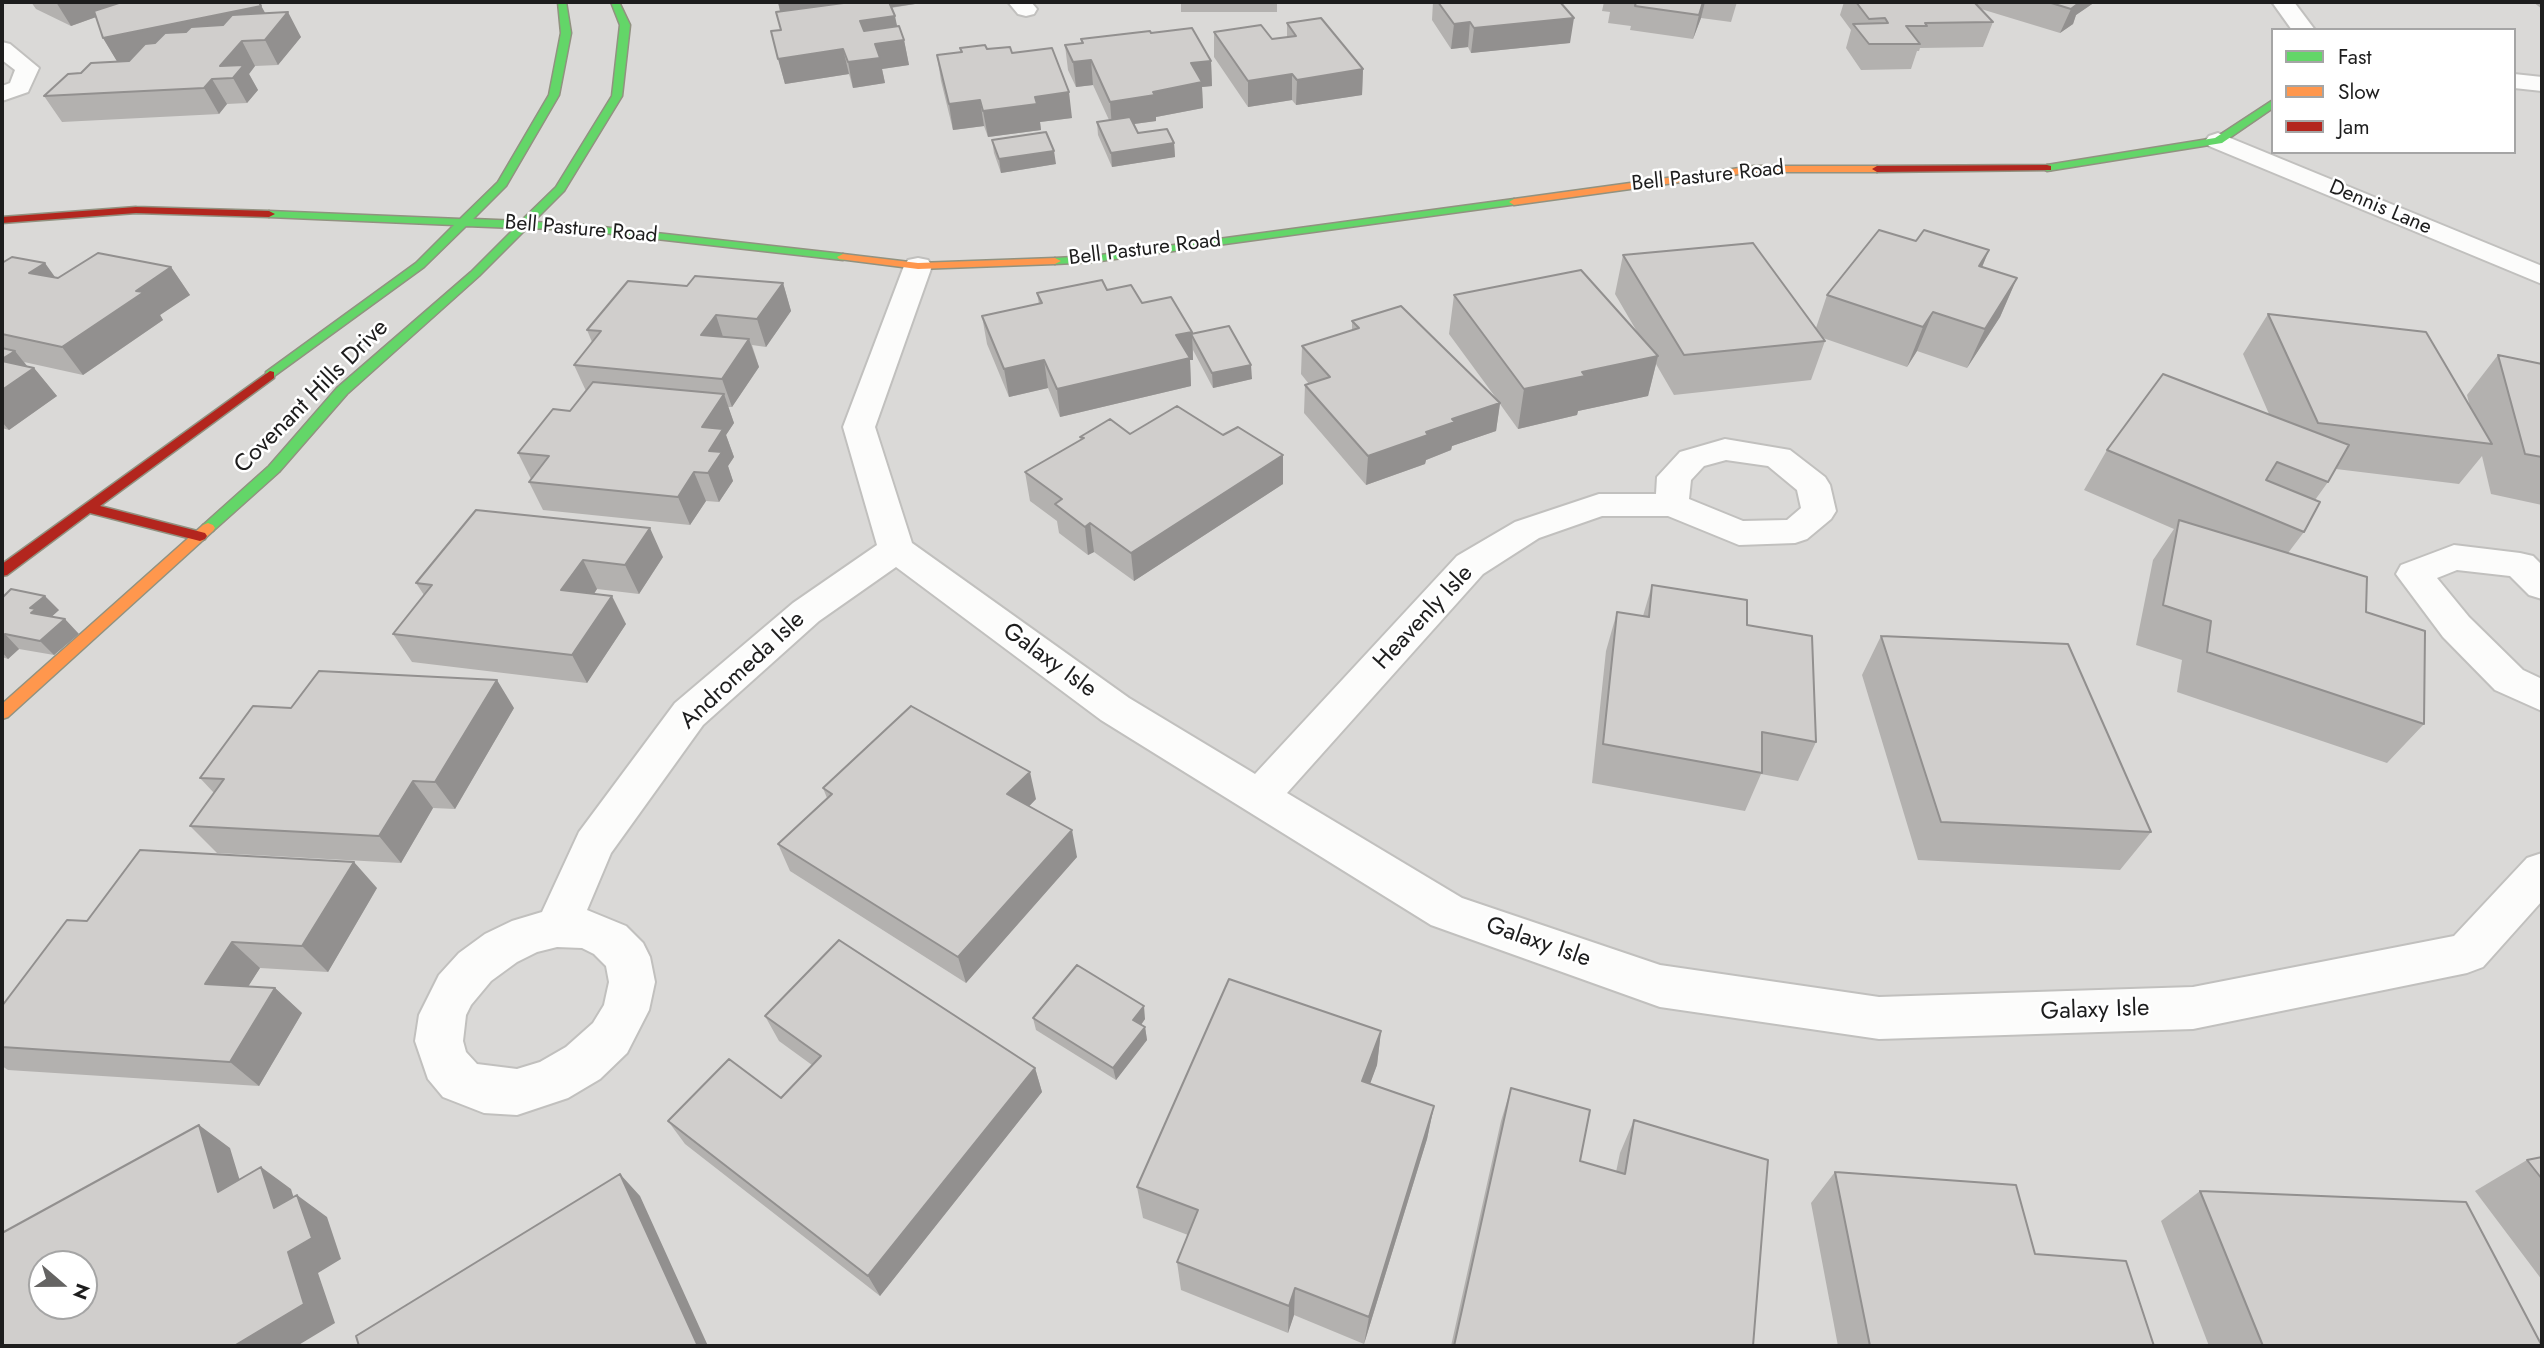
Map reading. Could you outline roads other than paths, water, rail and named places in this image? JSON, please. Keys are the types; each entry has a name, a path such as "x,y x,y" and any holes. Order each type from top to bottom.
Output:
{"street":[{"name":"Covenant Hills Drive","path":"2,571 420,265 502,184 554,95 566,33 562,2"},
{"name":"Covenant Hills Drive","path":"2,713 274,469 342,391 474,274 560,189 617,96 625,25 615,2"},
{"path":"2283,2 2302,28"},
{"path":"2,49 27,68 20,87 2,94"},
{"path":"2516,81 2542,84"},
{"name":"Bell Pasture Road","path":"2,220 136,210 465,221 576,227 918,266 1093,259 1754,169 2058,168 2218,141 2271,104"},
{"name":"Dennis Lane","path":"2218,141 2542,275"},
{"path":"896,549 859,426 918,266"},
{"name":"Heavenly Isle","path":"1259,797 1470,565 1527,530 1599,505 1672,505"},
{"path":"88,508 200,536"},
{"name":"Galaxy Isle","path":"896,549 1115,709 1447,912 1660,986 1879,1018 2193,1008 2468,953 2542,871"},
{"name":"Andromeda Isle","path":"557,928 594,844 689,714 806,612 896,549"},
{"path":"2542,586 2520,565 2454,556 2414,574 2455,627 2509,680 2542,696"}]}
